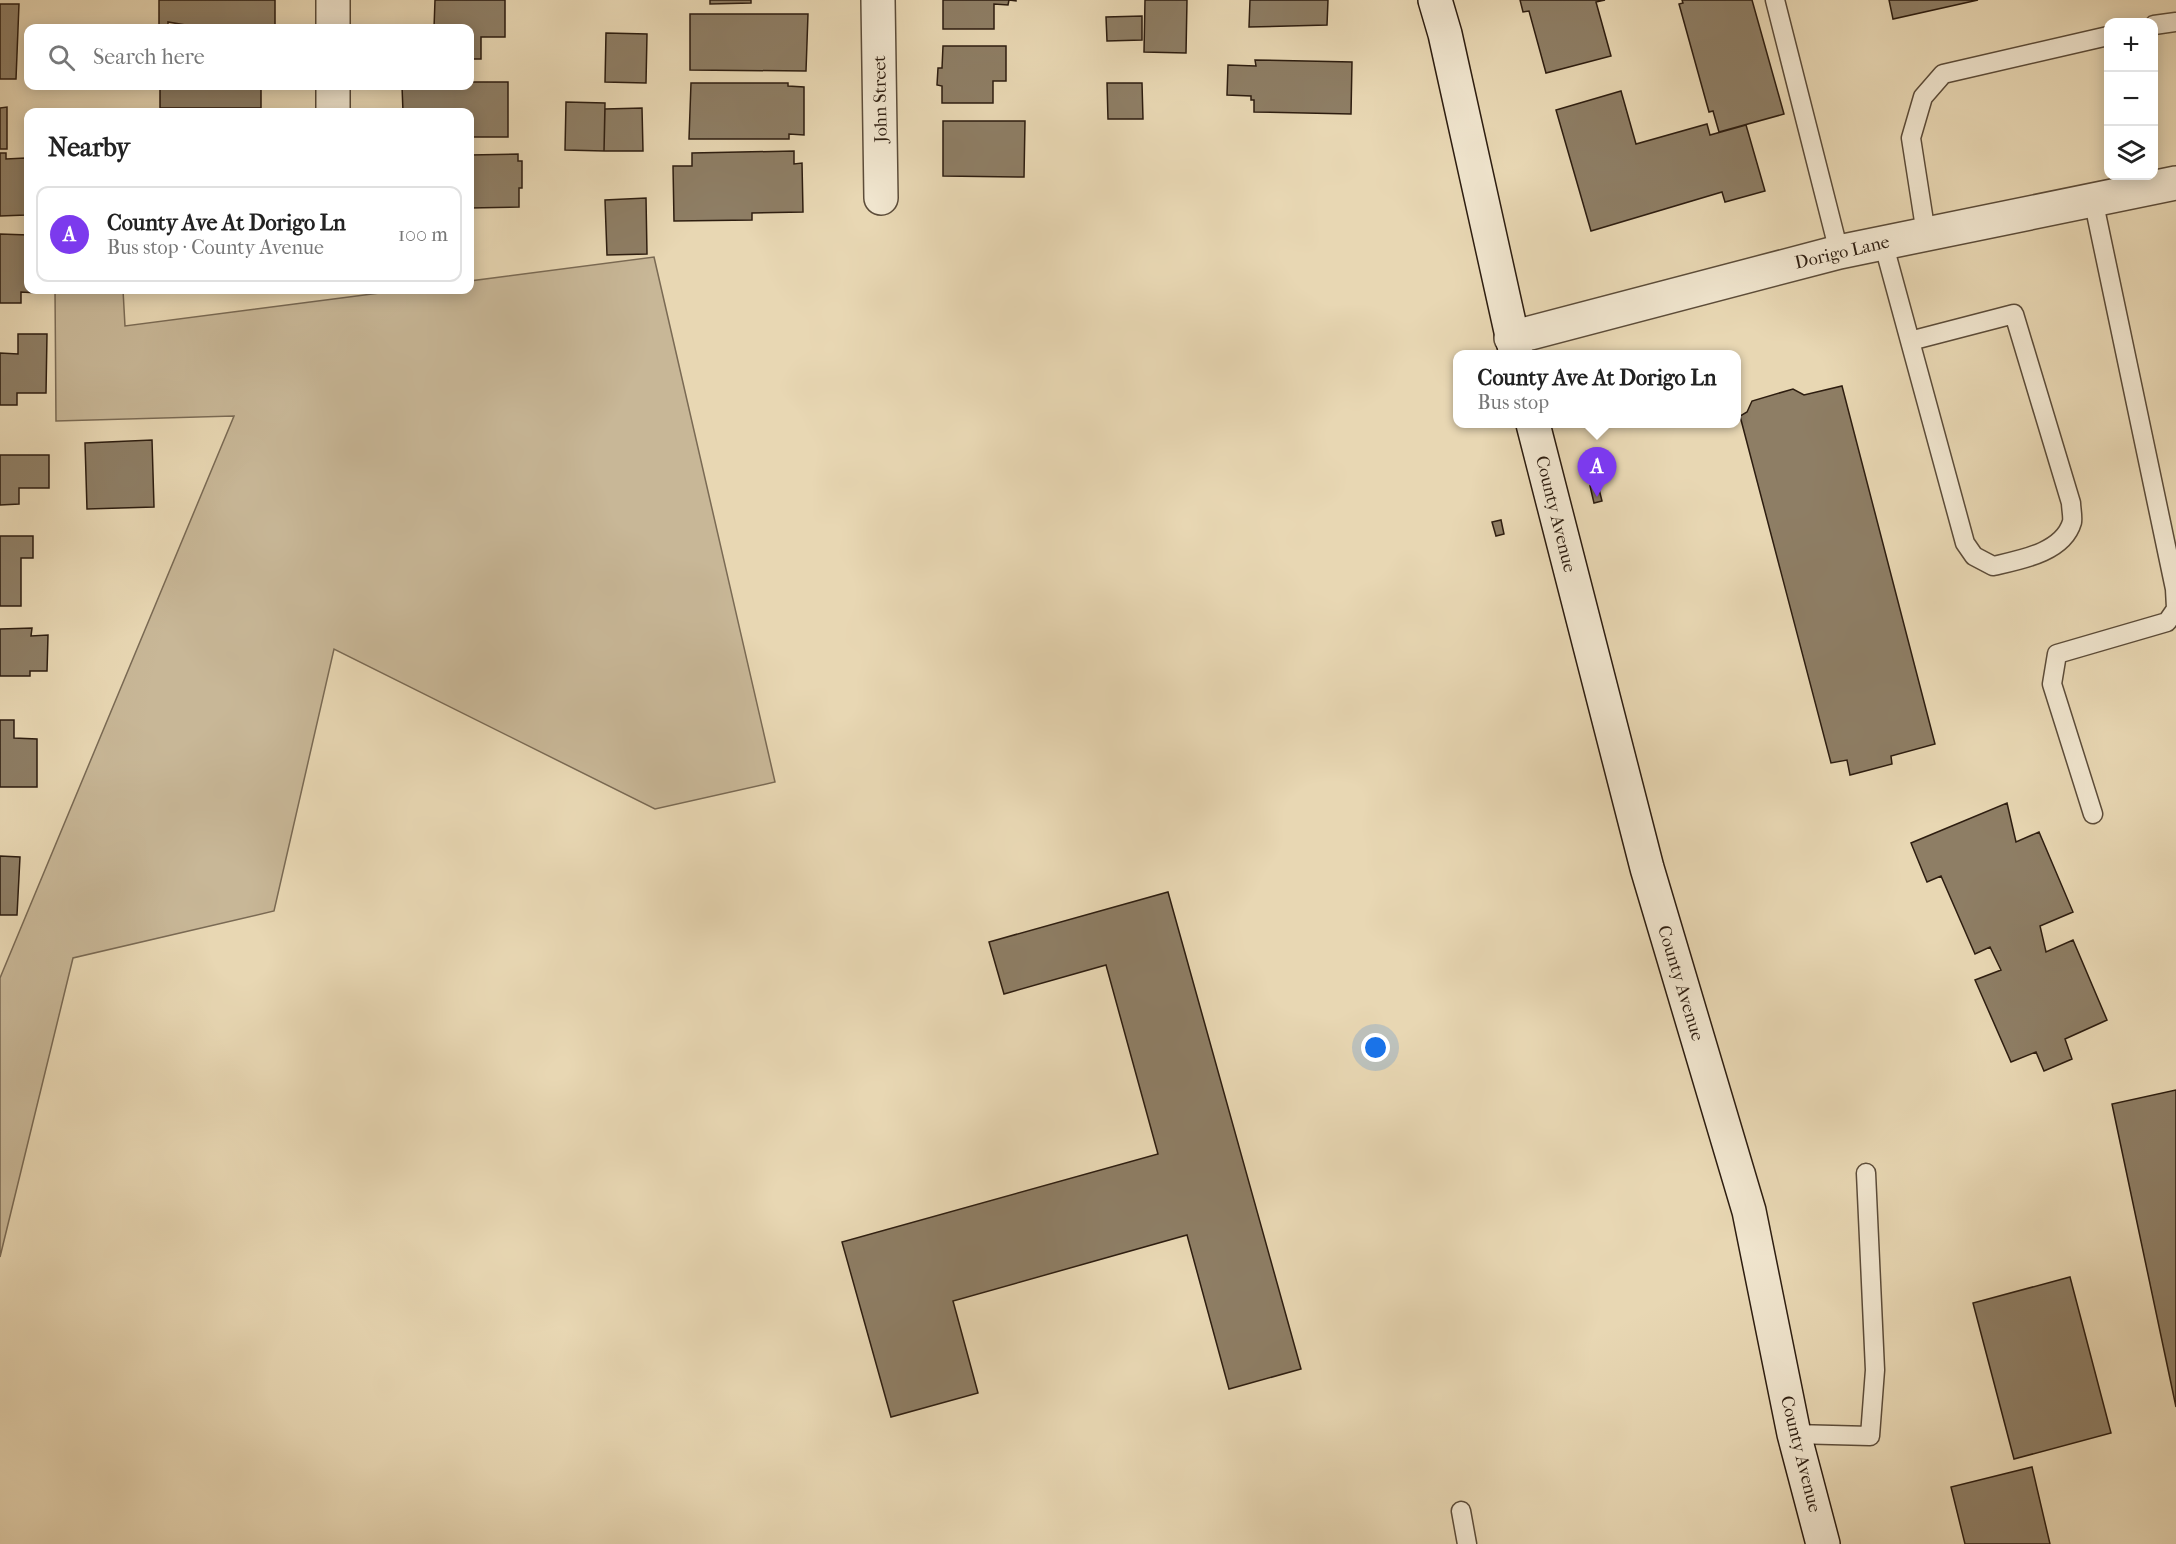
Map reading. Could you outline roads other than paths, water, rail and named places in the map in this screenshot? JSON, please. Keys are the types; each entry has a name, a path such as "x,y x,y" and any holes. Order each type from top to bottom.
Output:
{"main road":[{"path":"333,0 333,24"},
{"name":"John Street","path":"878,0 881,198"},
{"path":"1435,0 1445,34 1514,346"},
{"path":"333,90 333,108"},
{"name":"Dorigo Lane","path":"1514,346 1839,252 2176,183"},
{"name":"County Avenue","path":"1534,428 1647,868 1749,1211 1794,1434 1823,1544"}],"lane":[{"path":"1775,0 1839,252"},
{"path":"2158,24 2176,22"},
{"path":"1926,234 1911,138 1923,97 1943,74 2104,37"},
{"path":"2093,199 2175,589 2176,608 2168,622 2057,654 2052,684 2093,814"},
{"path":"1883,242 1965,543 1974,556 1993,566 2025,558 2051,547 2063,536 2072,521 2071,503 2014,314 1910,341"},
{"path":"1794,1434 1870,1436 1875,1370 1866,1173"},
{"path":"1461,1511 1467,1544"}],"place":[{"name":"County Ave At Dorigo Ln","path":"1597,497"}]}
